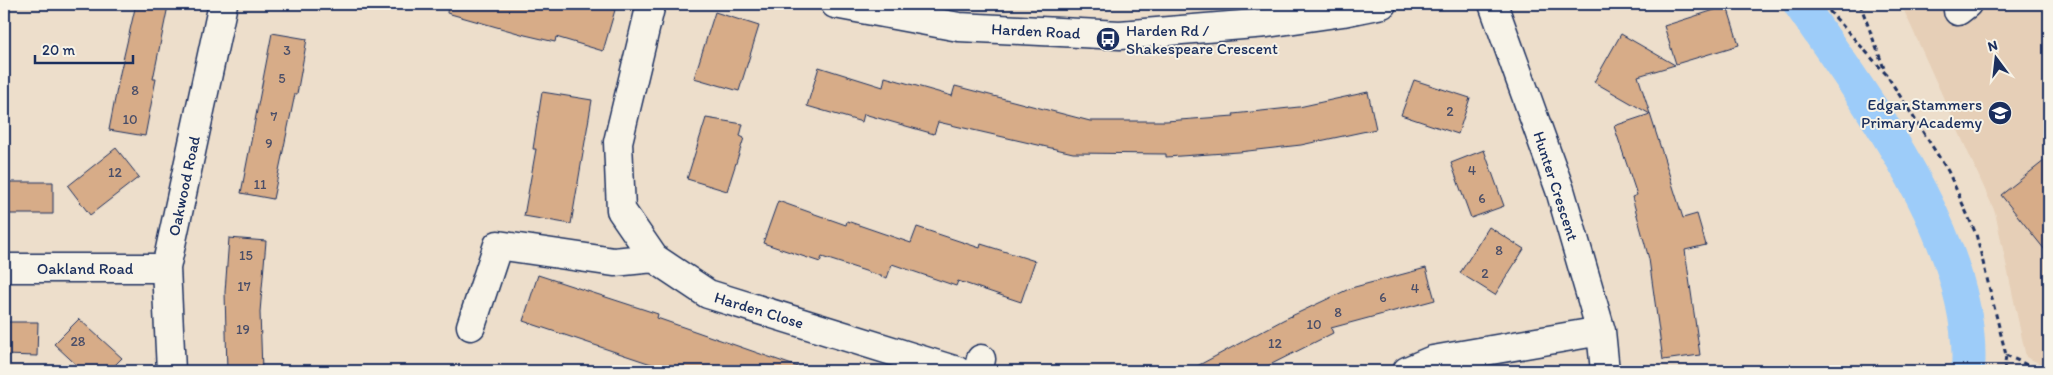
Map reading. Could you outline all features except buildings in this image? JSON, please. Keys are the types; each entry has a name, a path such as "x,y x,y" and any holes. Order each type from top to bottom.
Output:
{"street":[{"name":"Oakwood Road","path":"171,371 166,268 224,4"},
{"name":"Harden Close","path":"651,4 618,142 621,210 654,258 708,294 957,371"},
{"name":"Harden Road","path":"835,4 871,8 959,27 1120,35 1267,23 1343,12 1382,4"},
{"name":"Hunter Crescent","path":"1493,4 1560,190 1601,331 1605,371"},
{"path":"470,326 498,245 614,262 654,258"},
{"name":"Oakland Road","path":"4,268 166,268"},
{"path":"1406,371 1433,360 1601,331"}],"path":[{"path":"1823,4 1886,74 1948,171 1976,234 2006,355 2004,371"},
{"path":"1860,4 1886,74"},
{"path":"2006,355 2040,371"}],"shaded area":[{"name":"Edgar Stammers Primary Academy","path":"1901,4 2049,4 2049,368 2026,357 1995,212"}],"waterway":[{"path":"1800,4 1885,131 1913,178 1937,226 1955,275 1966,323 1968,371"}],"place":[{"name":"Harden Rd / Shakespeare Crescent","path":"1108,39"},
{"name":"Edgar Stammers Primary Academy","path":"2000,113"}]}
